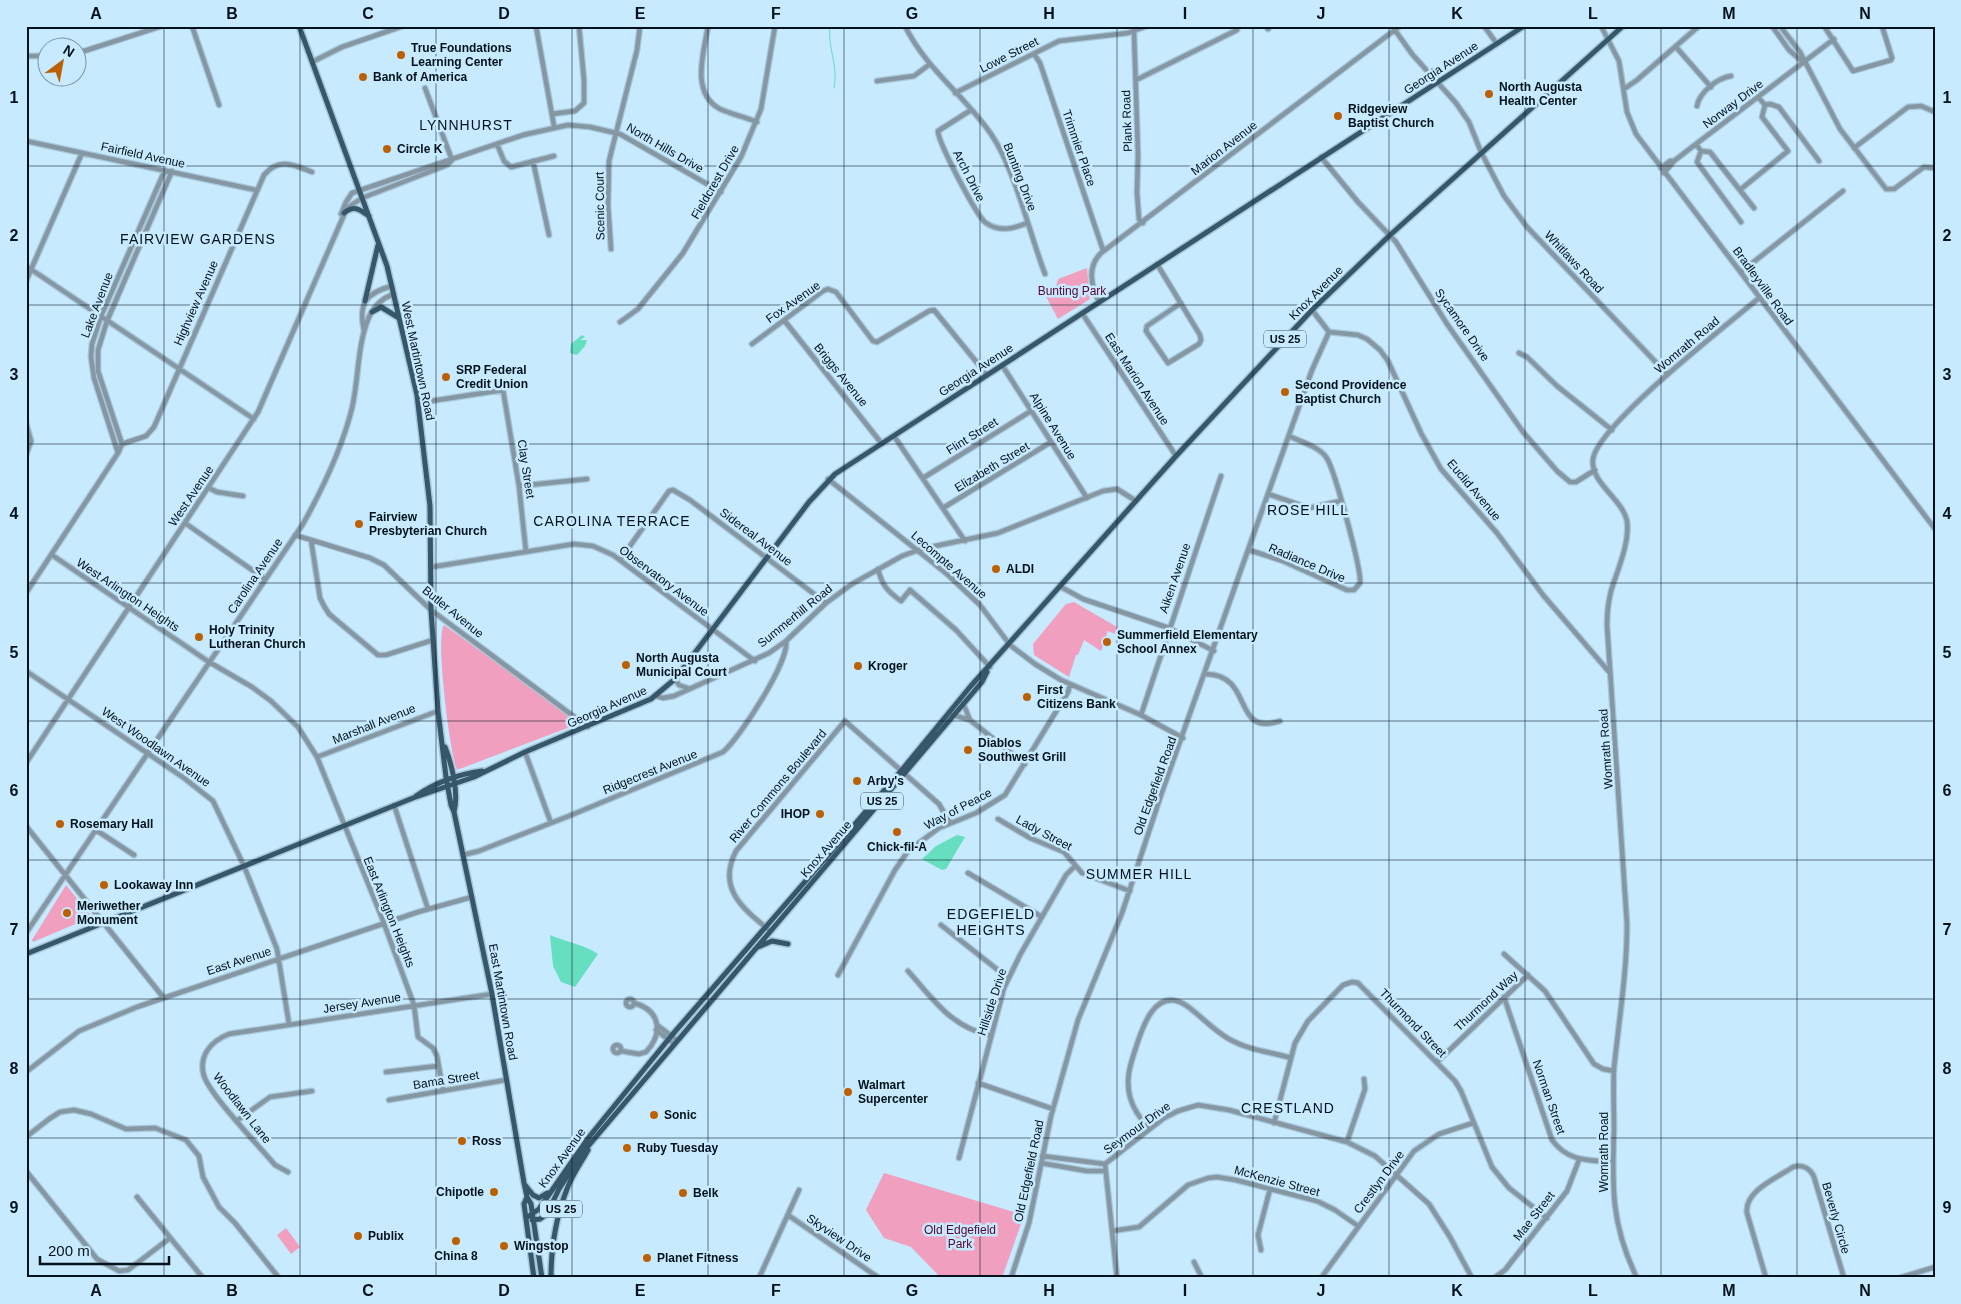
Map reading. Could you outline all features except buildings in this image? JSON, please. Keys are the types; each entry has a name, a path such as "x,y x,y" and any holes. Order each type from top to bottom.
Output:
{"main road":[{"name":"West Martintown Road","path":"299,26 379,242 394,294 418,403 430,506 431,610 438,710 453,782"},
{"name":"Georgia Avenue","path":"26,954 447,784 485,771 524,752 588,727 656,696 675,680 828,479 1524,26"},
{"name":"Knox Avenue","path":"903,773 970,687 1010,645 1136,500 1312,310 1389,236 1623,26"},
{"path":"344,213 350,208 355,208 370,216"},
{"path":"365,301 379,242"},
{"path":"372,312 381,307 400,319"},
{"name":"Knox Avenue","path":"767,928 753,950 673,1040 589,1137 533,1217 540,1219 547,1214 574,1163 590,1146 673,1040 767,928 982,682 990,667"},
{"name":"West Martintown Road","path":"444,744 447,784"},
{"name":"East Martintown Road","path":"453,782 457,804 454,812"},
{"name":"East Martintown Road","path":"447,784 492,994 524,1183 526,1197 524,1204 534,1278"},
{"path":"753,950 772,941 788,944"},
{"name":"US 25","path":"551,1278 554,1233 560,1210 567,1188 590,1146"},
{"path":"524,1183 536,1197 540,1198 550,1192"},
{"name":"East Martintown Road","path":"526,1197 531,1204 542,1278"},
{"name":"US 25","path":"526,1218 533,1217"}],"street":[{"path":"88,50 162,26"},
{"path":"192,26 219,105"},
{"path":"312,62 342,47 403,26"},
{"path":"536,26 554,126"},
{"path":"552,114 575,111 584,103 579,26"},
{"name":"Scenic Court","path":"611,249 608,206 610,154 618,133 637,50 640,26"},
{"path":"708,26 701,70 704,91 713,104 720,109 757,122"},
{"name":"Fieldcrest Drive","path":"620,322 638,309 683,253 744,152 757,122 775,26"},
{"name":"Bunting Drive","path":"905,26 930,64 991,134 1001,152 1045,274"},
{"path":"1134,32 1147,26"},
{"name":"Marion Avenue","path":"1099,302 1094,286 1092,269 1095,259 1104,250 1142,223 1393,28 1400,26"},
{"path":"1484,26 1497,44"},
{"name":"Bradleyville Road","path":"1601,26 1619,61 1631,124 1663,171 1935,529"},
{"path":"1624,89 1631,86 1699,26"},
{"path":"1772,26 1790,50 1803,62 1821,89 1840,129 1889,190 1894,189 1924,167 1935,168"},
{"path":"1780,26 1800,52 1803,62"},
{"path":"1824,26 1853,71 1888,62 1892,58 1882,26"},
{"name":"Whitlaws Road","path":"1393,28 1436,83 1456,103 1470,122 1481,152 1504,196 1527,227 1667,374"},
{"path":"1136,80 1237,30"},
{"name":"Lowe Street","path":"955,92 1065,40 1134,32"},
{"name":"Plank Road","path":"1134,32 1137,193 1139,219 1142,223"},
{"name":"Norway Drive","path":"1663,171 1670,161 1674,161 1834,39"},
{"path":"1676,47 1711,87"},
{"name":"Trimmier Place","path":"1034,54 1040,63 1104,250"},
{"path":"877,81 914,76 930,64"},
{"path":"1697,106 1700,98 1721,78 1731,76"},
{"path":"425,88 452,160"},
{"path":"1758,97 1765,105"},
{"path":"1765,105 1770,104 1779,107 1819,161"},
{"path":"1741,189 1788,151 1762,117 1761,112 1765,105"},
{"path":"1854,148 1908,108 1921,106 1935,112"},
{"name":"Arch Drive","path":"971,110 938,131 949,159 983,220 1003,229 1014,228 1027,223"},
{"name":"North Hills Drive","path":"359,191 444,161 554,126 579,125 618,133 721,192"},
{"name":"Fairfield Avenue","path":"26,141 256,190"},
{"path":"497,144 504,161 510,167 554,156"},
{"path":"1696,144 1701,151 1710,152 1741,189 1754,208"},
{"path":"1701,151 1697,162 1741,222"},
{"path":"26,281 82,152"},
{"name":"Sycamore Drive","path":"1321,157 1389,236 1509,413 1534,445 1570,482 1576,482 1594,470"},
{"name":"North Hills Drive","path":"362,198 447,165 452,160"},
{"path":"533,161 549,235"},
{"name":"Highview Avenue","path":"122,444 129,440 143,438 152,430 264,175 278,164 292,164 312,172"},
{"name":"Lake Avenue","path":"118,453 91,364 92,344 101,316 165,170"},
{"name":"Lake Avenue","path":"122,444 98,368 100,343 172,171"},
{"name":"West Avenue","path":"26,763 254,419 308,300 346,202 352,193 359,191"},
{"path":"1740,272 1843,191"},
{"name":"West Avenue","path":"339,223 349,205 362,198"},
{"path":"1157,264 1181,302 1201,340 1199,344 1168,363 1146,331 1147,326 1181,302"},
{"path":"26,266 254,419"},
{"path":"365,301 372,292 392,286"},
{"name":"Fox Avenue","path":"752,344 790,314 828,289 836,292 873,341 877,342 929,310 934,310 987,375"},
{"name":"Carolina Avenue","path":"26,933 266,579 316,501 343,438 352,407 364,331 372,312 380,301 394,294"},
{"name":"Womrath Road","path":"1637,1278 1623,1248 1618,1231 1614,1203 1613,1162 1614,1071 1626,960 1627,924 1607,614 1626,537 1627,523 1618,502 1594,470 1595,452 1612,430 1667,374 1759,298"},
{"name":"Carolina Avenue","path":"364,331 362,323 365,301"},
{"path":"1312,310 1329,332"},
{"name":"East Marion Avenue","path":"1082,313 1176,456"},
{"name":"Briggs Avenue","path":"784,320 882,444"},
{"name":"Old Edgefield Road","path":"1011,1278 1032,1214 1042,1156 1053,1109 1078,1020 1130,890 1162,792 1206,674 1312,370 1329,332"},
{"name":"Euclid Avenue","path":"1329,332 1358,335 1368,340 1380,350 1388,361 1421,433 1441,468 1497,533 1543,595 1610,673"},
{"path":"1519,353 1612,430"},
{"name":"Alpine Avenue","path":"1002,365 1087,498"},
{"name":"Clay Street","path":"418,403 503,390 519,486 526,552"},
{"name":"Flint Street","path":"923,478 1031,411"},
{"path":"26,423 31,441 26,455"},
{"path":"894,436 965,541"},
{"name":"Radiance Drive","path":"1249,550 1283,562 1347,590 1354,590 1359,586 1361,578 1329,462 1319,450 1289,436"},
{"name":"Elizabeth Street","path":"943,508 1051,442"},
{"path":"26,593 118,453 122,444"},
{"name":"Aiken Avenue","path":"1141,715 1221,476"},
{"path":"519,486 587,478"},
{"name":"Lecompte Avenue","path":"828,479 918,550 980,605 1010,645 1035,664 1070,684 1141,715 1183,738"},
{"path":"209,488 218,492 243,496"},
{"name":"Summerhill Road","path":"656,696 663,698 690,689 755,661 786,641 826,603 878,569 918,550 1004,531 1087,498 1117,489 1136,500"},
{"name":"Sidereal Avenue","path":"620,560 668,491 673,490 767,557 826,603"},
{"path":"1268,494 1309,508 1341,501"},
{"path":"185,524 266,579"},
{"name":"Butler Avenue","path":"295,535 378,561 395,574 431,610 588,727"},
{"path":"312,540 320,594 324,606 374,652 386,655 433,640"},
{"name":"Observatory Avenue","path":"432,567 581,544 601,548 620,560 755,661"},
{"name":"West Arlington Heights","path":"52,555 209,662 252,687 286,714 298,727 317,757 344,826"},
{"path":"878,569 882,584 888,592 901,601 910,590 956,630 990,667"},
{"path":"1061,587 1082,599 1169,628 1214,651"},
{"name":"Ridgecrest Avenue","path":"463,855 551,823 723,752 736,739 764,694 785,653 786,641"},
{"name":"West Woodlawn Avenue","path":"26,671 147,753 213,801 244,866 280,958 289,1024"},
{"path":"1206,674 1222,677 1232,683 1245,710 1258,723 1266,726 1280,721"},
{"path":"675,680 680,685 690,689"},
{"name":"Way of Peace","path":"838,974 898,864 920,841 950,823 976,813 1005,795 1026,764 1070,684"},
{"path":"963,703 970,720"},
{"name":"Marshall Avenue","path":"317,757 431,711 438,710"},
{"path":"953,715 970,720 1026,764"},
{"name":"River Commons Boulevard","path":"767,928 731,890 728,876 731,862 736,851 845,721 903,773"},
{"path":"524,752 551,823"},
{"path":"903,773 940,804 950,823"},
{"path":"394,806 428,909"},
{"name":"Lady Street","path":"998,819 1030,838 1064,852 1082,873 1130,890"},
{"path":"26,826 163,997"},
{"name":"East Arlington Heights","path":"344,826 384,923 414,1005 418,1037 433,1048 443,1091"},
{"path":"96,830 134,855"},
{"name":"Hillside Drive","path":"959,1158 1008,978 1066,875 1075,866"},
{"path":"968,873 1042,918"},
{"name":"East Avenue","path":"26,1072 79,1031 163,997 384,923 472,897"},
{"path":"940,925 1008,978"},
{"path":"1504,954 1545,991 1589,1056 1600,1068 1614,1071"},
{"path":"908,971 950,1018 969,1030 991,1036"},
{"name":"Thurmond Way","path":"1437,1062 1528,975"},
{"name":"Thurmond Street","path":"1274,1123 1295,1043 1304,1026 1343,985 1352,982 1359,984 1437,1062 1458,1086 1489,1162 1500,1179 1546,1218"},
{"name":"Jersey Avenue","path":"235,1033 492,994"},
{"name":"Norman Street","path":"1504,997 1550,1136 1562,1152 1579,1160 1613,1162"},
{"path":"1150,1129 1137,1114 1130,1101 1127,1078 1146,1019 1160,1004 1171,1001 1182,1003 1233,1041 1292,1058"},
{"path":"621,1050 639,1054 646,1052 657,1028 655,1016 644,1006 634,1003"},
{"path":"657,1028 673,1040"},
{"name":"Woodlawn Lane","path":"235,1033 221,1037 213,1043 205,1054 203,1066 208,1084 277,1167 288,1172"},
{"path":"386,1072 438,1066"},
{"path":"1347,1142 1365,1089 1364,1079"},
{"name":"Bama Street","path":"389,1100 506,1080"},
{"path":"978,1083 1053,1109"},
{"path":"238,1120 270,1097 312,1091"},
{"name":"Seymour Drive","path":"1041,1163 1104,1172 1105,1164 1171,1114 1198,1106 1229,1110 1347,1142 1375,1156 1434,1210 1472,1278"},
{"path":"26,1137 49,1118 60,1112 74,1110 91,1114 128,1130 155,1128 179,1136 192,1144 196,1150 208,1188 219,1207 235,1223 279,1278"},
{"name":"Crestlyn Drive","path":"1321,1278 1414,1151 1444,1132 1472,1123"},
{"name":"Seymour Drive","path":"1042,1156 1105,1164"},
{"name":"Mae Street","path":"1494,1278 1505,1270 1570,1186 1579,1160"},
{"name":"Beverly Circle","path":"1766,1278 1747,1213 1747,1204 1749,1198 1762,1188 1793,1166 1799,1166 1808,1169 1814,1177 1844,1278"},
{"path":"26,1171 97,1259 121,1272 128,1270 170,1238"},
{"path":"1104,1172 1117,1278"},
{"name":"McKenzie Street","path":"1112,1231 1130,1229 1143,1224 1184,1188 1208,1178 1224,1178 1324,1204 1358,1226"},
{"path":"1261,1250 1258,1235 1270,1189"},
{"path":"759,1278 799,1190"},
{"path":"137,1197 203,1278"},
{"name":"Skyview Drive","path":"788,1215 880,1278"},
{"path":"1194,1262 1202,1278"},
{"path":"1899,1278 1935,1267"}],"green space":[{"name":"Bunting Park","path":"1087,268 1090,299 1058,319 1043,291 1056,287 1058,279"},
{"path":"1074,602 1117,627 1115,634 1108,631 1101,651 1084,640 1078,655 1076,655 1069,677 1034,655 1033,644 1066,604"},
{"path":"444,625 555,704 578,724 457,770 447,721 442,672 441,651"},
{"path":"66,885 92,917 33,942 32,940"},
{"name":"Old Edgefield Park","path":"884,1173 1024,1215 1002,1278 941,1278 911,1247 884,1238 866,1210"},
{"path":"286,1228 300,1247 291,1254 277,1235"}],"shaded area":[{"path":"582,335 585,337 580,340 587,340 585,346 577,355 570,353 571,344"},
{"path":"957,835 965,837 946,869 942,870 922,859 936,846"},
{"path":"550,935 598,954 575,987 561,982 553,966"}],"waterway":[{"path":"830,26 830,42 835,72 834,88"}],"place":[{"name":"True Foundations Learning Center","path":"401,55"},
{"name":"Bank of America","path":"363,77"},
{"name":"North Augusta Health Center","path":"1489,94"},
{"name":"Ridgeview Baptist Church","path":"1338,116"},
{"name":"Circle K","path":"387,149"},
{"name":"SRP Federal Credit Union","path":"446,377"},
{"name":"Second Providence Baptist Church","path":"1285,392"},
{"name":"Fairview Presbyterian Church","path":"359,524"},
{"name":"ALDI","path":"996,569"},
{"name":"Holy Trinity Lutheran Church","path":"199,637"},
{"name":"Summerfield Elementary School Annex","path":"1107,642"},
{"name":"North Augusta Municipal Court","path":"626,665"},
{"name":"Kroger","path":"858,666"},
{"name":"First Citizens Bank","path":"1027,697"},
{"name":"Diablos Southwest Grill","path":"968,750"},
{"name":"Arby's","path":"857,781"},
{"name":"IHOP","path":"820,814"},
{"name":"Rosemary Hall","path":"60,824"},
{"name":"Chick-fil-A","path":"897,832"},
{"name":"Lookaway Inn","path":"104,885"},
{"name":"Meriwether Monument","path":"67,913"},
{"name":"Walmart Supercenter","path":"848,1092"},
{"name":"Sonic","path":"654,1115"},
{"name":"Ross","path":"462,1141"},
{"name":"Ruby Tuesday","path":"627,1148"},
{"name":"Chipotle","path":"494,1192"},
{"name":"Belk","path":"683,1193"},
{"name":"Publix","path":"358,1236"},
{"name":"China 8","path":"456,1241"},
{"name":"Wingstop","path":"504,1246"},
{"name":"Planet Fitness","path":"647,1258"}],"district":[{"name":"LYNNHURST","path":"466,125"},
{"name":"FAIRVIEW GARDENS","path":"198,239"},
{"name":"ROSE HILL","path":"1308,510"},
{"name":"CAROLINA TERRACE","path":"612,521"},
{"name":"SUMMER HILL","path":"1139,874"},
{"name":"EDGEFIELD HEIGHTS","path":"991,922"},
{"name":"CRESTLAND","path":"1288,1108"}]}
